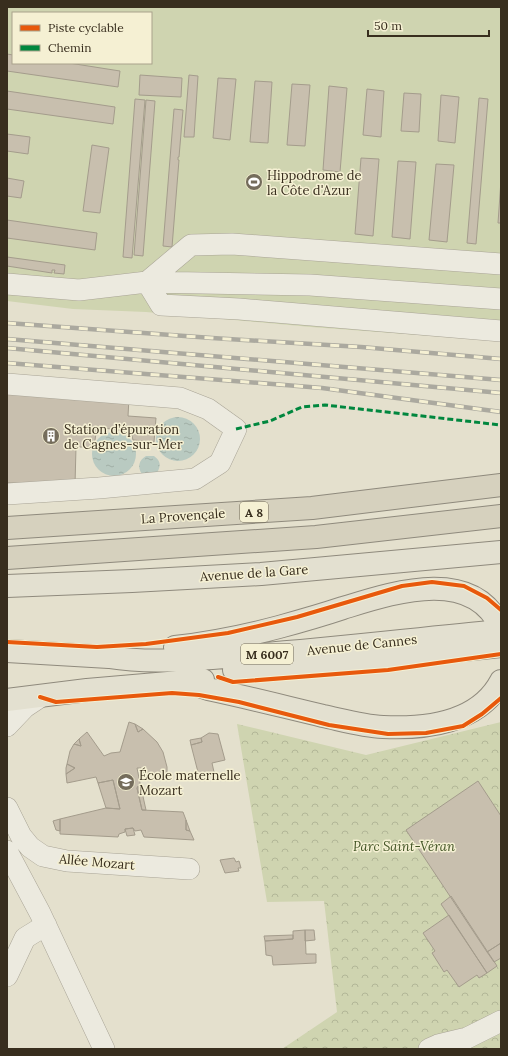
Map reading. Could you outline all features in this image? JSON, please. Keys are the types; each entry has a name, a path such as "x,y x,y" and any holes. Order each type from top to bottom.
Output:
{"highway":[{"name":"La Provençale","path":"7,528 312,508 501,485"},
{"name":"A 8","path":"7,558 316,537 501,516"}],"main road":[{"name":"Avenue de la Gare","path":"7,586 124,582 261,574 501,552"},
{"path":"109,657 123,652 193,645 233,638 279,627 395,592 422,588 438,588 474,598 484,605 498,625"},
{"name":"Avenue de Cannes","path":"7,651 109,657 124,660 178,660 267,654 498,625"},
{"name":"Avenue de Cannes","path":"7,664 30,667 107,670 267,670 501,646"},
{"path":"7,700 87,690 188,682 267,670"},
{"path":"188,682 208,689 340,719 381,727 402,727 442,723 460,717 480,706 493,693 501,681"}],"street":[{"path":"147,282 191,245 232,244 501,264"},
{"path":"147,282 161,305 239,309 501,331"},
{"path":"7,284 80,290 147,282 310,285 501,299"},
{"path":"7,384 180,398 208,409 236,429 220,463 195,479 100,488 7,494"},
{"path":"7,726 25,707 40,697"},
{"name":"Allée Mozart","path":"7,808 21,836 30,847 43,856 67,861 189,869"},
{"path":"7,851 46,925 104,1049"},
{"path":"7,976 25,938 46,925"},
{"path":"429,1049 438,1045 467,1038 501,1021"}],"green space":[{"name":"Hippodrome de la Côte d'Azur","path":"7,7 501,7 501,341 311,327 146,312 73,309 7,301"},
{"name":"Parc Saint-Véran","path":"501,722 501,1049 282,1049 337,1012 324,901 267,902 237,724 366,755"}],"water":[{"path":"178,417 190,421 196,427 200,439 196,451 190,457 178,461 166,457 160,451 156,439 160,427 166,421"},
{"path":"114,432 126,436 132,442 136,454 132,466 126,472 114,476 102,472 96,466 92,454 96,442 102,436"},
{"path":"146,456 154,456 158,460 160,466 157,473 142,474 140,464"}],"building":[{"path":"7,54 12,55 12,64 75,64 120,71 118,87 7,71"},
{"path":"140,75 182,78 181,97 139,95"},
{"path":"189,75 198,76 194,137 184,137"},
{"path":"218,78 236,79 230,140 213,138"},
{"path":"255,81 272,82 268,143 250,142"},
{"path":"292,84 310,85 305,146 287,145"},
{"path":"329,86 347,88 340,172 323,170"},
{"path":"367,89 384,91 381,137 363,135"},
{"path":"7,91 115,107 113,124 7,109"},
{"path":"404,93 421,94 419,132 401,131"},
{"path":"441,95 459,97 455,143 438,141"},
{"path":"479,98 488,99 476,244 467,243"},
{"path":"135,99 145,100 132,258 123,257"},
{"path":"146,100 155,101 143,256 134,255"},
{"path":"174,109 183,110 178,157 172,247 163,246"},
{"path":"7,134 30,137 28,154 7,151"},
{"path":"92,145 109,148 100,213 83,211"},
{"path":"361,158 379,159 373,236 355,234"},
{"path":"398,161 416,162 410,239 392,237"},
{"path":"436,164 454,165 447,242 429,240"},
{"path":"7,178 24,181 21,198 7,196"},
{"path":"501,180 501,223 498,223"},
{"path":"7,220 97,233 95,250 7,238"},
{"path":"7,257 65,265 64,274 54,273 55,270 52,270 52,273 7,266"},
{"name":"Station d’épuration de Cagnes-sur-Mer","path":"7,391 129,398 128,416 156,418 154,442 133,440 131,432 97,427 95,440 91,447 76,447 75,485 7,483"},
{"name":"École maternelle Mozart","path":"129,722 135,724 138,732 143,729 157,742 163,752 167,767 167,774 143,773 141,768 137,768 140,783 137,788 142,810 183,812 186,820 186,830 190,831 194,840 144,837 141,830 135,831 133,828 125,829 125,832 119,834 118,837 60,834 60,819 106,808 120,809 113,780 98,783 96,777 67,783 66,774 75,768 67,764 70,751 74,744 81,746 79,739 87,732 104,756 111,753 120,752"},
{"path":"135,724 143,729 138,732"},
{"path":"209,733 218,734 225,760 212,763 214,772 199,776 191,745 202,742 201,738"},
{"path":"201,738 202,742 191,745 190,740"},
{"path":"79,739 81,746 74,744"},
{"path":"67,764 75,768 66,774 66,768"},
{"path":"113,780 120,809 106,808 98,783"},
{"path":"478,781 501,816 501,943 487,952 406,830"},
{"path":"140,783 146,810 142,810 137,788"},
{"path":"60,819 60,831 56,830 53,821"},
{"path":"186,820 190,831 186,830"},
{"path":"133,828 135,835 127,836 125,829"},
{"path":"234,858 236,862 239,861 241,868 238,868 239,871 225,873 220,860"},
{"path":"451,896 497,966 487,973 441,904"},
{"path":"449,915 487,973 479,978 477,975 459,987 447,970 444,972 432,953 435,951 423,933"},
{"path":"305,930 314,930 315,940 305,941"},
{"path":"305,930 306,954 316,954 316,963 273,965 272,956 266,955 265,941 293,939 293,931"},
{"path":"293,935 293,939 265,941 264,936"},
{"path":"501,943 501,958 494,962 487,952"}],"railway":[{"path":"7,323 361,347 501,359"},
{"path":"7,339 501,380"},
{"path":"7,348 501,393"},
{"path":"7,363 322,388 501,412"}],"marked path":[{"path":"236,429 270,421 302,407 325,405 501,425"}],"cycle path":[{"path":"7,642 97,647 146,644 228,633 297,617 402,586 432,582 464,586 487,598 501,610"},
{"path":"218,677 233,682 388,670 501,654"},
{"path":"40,697 56,702 172,693 199,695 239,702 329,725 388,734 426,733 463,726 482,714 501,698"}],"place":[{"name":"Hippodrome de la Côte d'Azur","path":"254,182"},
{"name":"Station d’épuration de Cagnes-sur-Mer","path":"51,436"},
{"name":"École maternelle Mozart","path":"126,782"}]}
